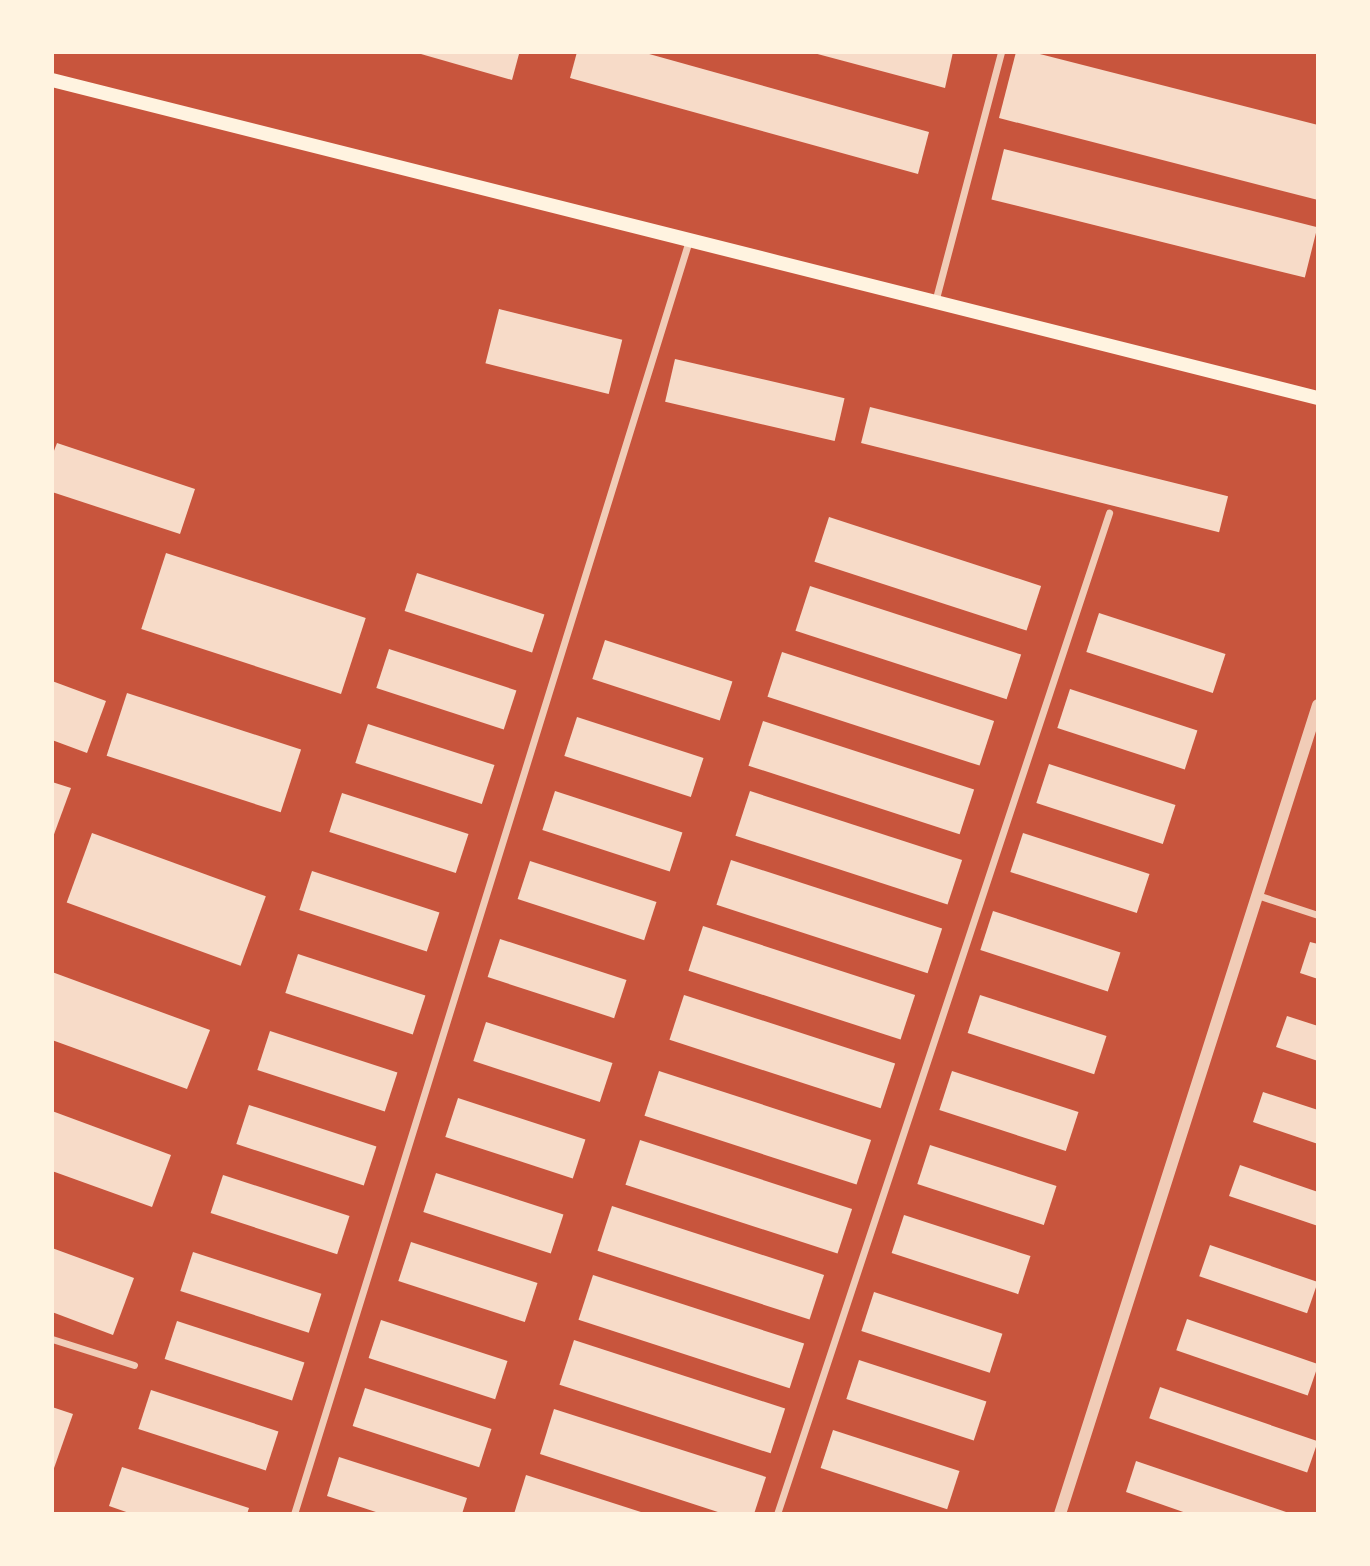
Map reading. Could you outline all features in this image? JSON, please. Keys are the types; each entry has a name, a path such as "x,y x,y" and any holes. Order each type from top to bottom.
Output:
{"main road":[{"path":"52,80 1318,398"}],"street":[{"path":"935,302 1001,52"},
{"path":"294,1514 689,240"},
{"path":"777,1514 1109,513"},
{"path":"1060,1514 1318,705"},
{"path":"1257,895 1318,915"},
{"path":"52,1339 134,1364"}],"building":[{"path":"414,52 511,52 519,54 512,80"},
{"path":"577,52 642,52 929,132 918,174 570,78"},
{"path":"810,52 953,52 945,88"},
{"path":"1016,52 1032,52 1318,125 1318,200 999,118"},
{"path":"1004,149 1317,227 1305,278 991,199"},
{"path":"499,309 622,340 609,394 485,363"},
{"path":"675,359 845,398 835,441 665,402"},
{"path":"870,407 1228,496 1219,532 861,443"},
{"path":"57,443 195,489 180,534 52,492 52,456"},
{"path":"829,517 1041,586 1027,631 814,562"},
{"path":"166,553 366,618 341,694 141,629"},
{"path":"417,573 544,614 532,652 405,611"},
{"path":"810,586 1021,655 1007,699 795,631"},
{"path":"1099,613 1225,654 1213,693 1086,652"},
{"path":"605,640 732,681 720,720 592,679"},
{"path":"389,649 516,690 504,729 376,688"},
{"path":"782,652 994,721 980,766 767,697"},
{"path":"52,681 106,701 87,753 52,740"},
{"path":"1070,689 1197,730 1185,769 1057,728"},
{"path":"127,693 301,750 281,812 107,756"},
{"path":"577,717 703,758 691,797 564,756"},
{"path":"763,721 974,790 960,834 748,766"},
{"path":"368,724 494,765 482,804 355,763"},
{"path":"1049,764 1175,805 1163,844 1036,803"},
{"path":"52,782 71,788 53,837 52,837"},
{"path":"555,791 682,832 670,871 542,830"},
{"path":"750,791 962,860 948,905 735,836"},
{"path":"342,793 468,834 456,873 329,832"},
{"path":"92,833 266,896 241,966 67,903"},
{"path":"1023,833 1149,874 1137,913 1010,872"},
{"path":"731,860 942,929 928,973 716,905"},
{"path":"530,861 656,902 644,940 518,899"},
{"path":"312,871 439,912 427,951 299,910"},
{"path":"993,911 1120,952 1108,991 980,950"},
{"path":"703,926 915,995 901,1040 688,971"},
{"path":"500,939 626,980 614,1018 488,977"},
{"path":"1310,942 1318,944 1318,979 1300,973"},
{"path":"298,954 425,995 413,1034 285,993"},
{"path":"52,972 210,1030 187,1089 52,1040"},
{"path":"684,995 895,1064 881,1108 669,1040"},
{"path":"980,995 1106,1036 1094,1074 968,1033"},
{"path":"1287,1016 1318,1026 1318,1061 1276,1047"},
{"path":"486,1022 612,1063 600,1102 473,1061"},
{"path":"270,1031 397,1072 385,1111 257,1070"},
{"path":"659,1071 871,1140 857,1185 644,1116"},
{"path":"952,1071 1078,1112 1066,1151 939,1110"},
{"path":"1263,1092 1318,1110 1318,1144 1253,1122"},
{"path":"458,1098 585,1139 573,1178 445,1137"},
{"path":"249,1105 376,1146 364,1185 236,1144"},
{"path":"52,1111 171,1155 152,1207 52,1171"},
{"path":"640,1140 852,1209 838,1254 625,1185"},
{"path":"930,1145 1056,1186 1044,1225 917,1184"},
{"path":"1240,1165 1318,1192 1318,1226 1229,1196"},
{"path":"436,1173 563,1214 551,1253 423,1212"},
{"path":"223,1175 349,1216 337,1254 211,1213"},
{"path":"612,1206 824,1275 810,1320 597,1251"},
{"path":"904,1215 1030,1256 1018,1294 892,1253"},
{"path":"411,1242 537,1283 525,1322 398,1281"},
{"path":"1210,1245 1318,1282 1307,1313 1199,1276"},
{"path":"52,1248 134,1278 113,1335 52,1312"},
{"path":"193,1252 321,1294 309,1333 180,1291"},
{"path":"593,1275 804,1344 790,1388 578,1320"},
{"path":"874,1292 1002,1334 990,1373 861,1331"},
{"path":"1187,1319 1318,1364 1308,1395 1176,1350"},
{"path":"381,1320 507,1361 495,1399 369,1358"},
{"path":"177,1321 304,1362 292,1400 165,1359"},
{"path":"574,1340 785,1409 771,1453 559,1385"},
{"path":"859,1360 986,1401 974,1440 846,1399"},
{"path":"1160,1387 1318,1441 1307,1473 1149,1418"},
{"path":"365,1388 491,1429 479,1467 353,1426"},
{"path":"151,1390 278,1431 266,1470 138,1429"},
{"path":"52,1407 73,1414 53,1471 52,1470"},
{"path":"554,1409 766,1477 754,1514 724,1514 540,1454"},
{"path":"833,1430 959,1471 947,1509 821,1468"},
{"path":"339,1457 467,1498 462,1514 382,1514 327,1496"},
{"path":"1136,1461 1289,1514 1189,1514 1126,1492"},
{"path":"122,1467 249,1508 247,1514 132,1514 109,1506"},
{"path":"526,1475 644,1513 644,1514 514,1514"}]}
